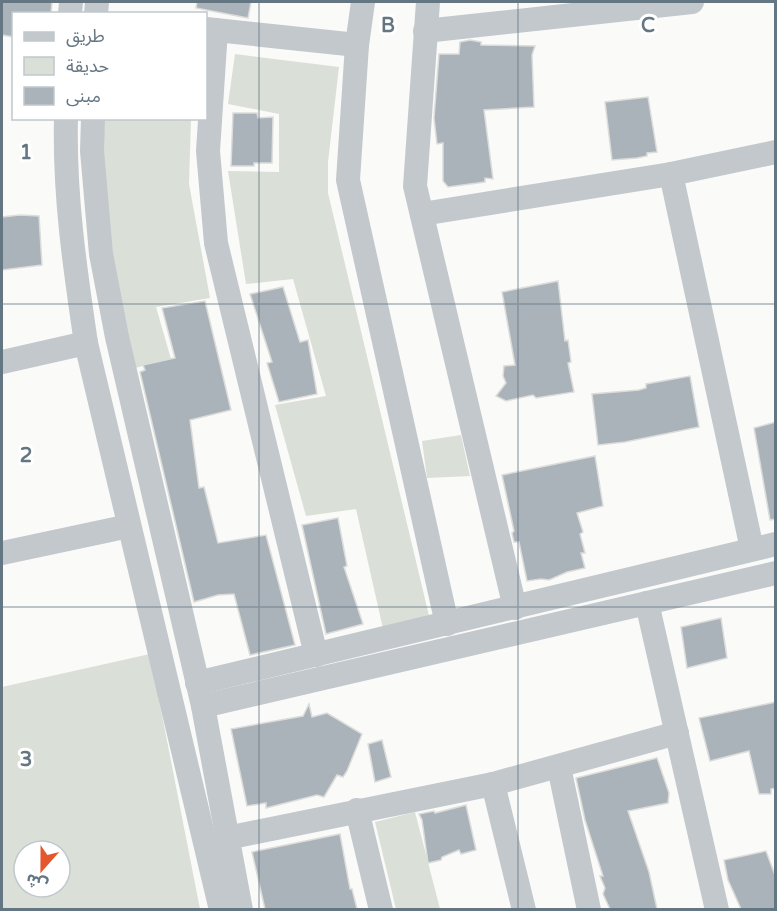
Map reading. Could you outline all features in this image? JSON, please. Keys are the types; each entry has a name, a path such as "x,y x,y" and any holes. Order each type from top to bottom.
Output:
{"street":[{"path":"363,2 357,45 348,180 447,624"},
{"path":"428,2 424,91 415,186 515,608"},
{"path":"425,31 692,2"},
{"path":"316,655 216,243 207,151 211,29 357,45"},
{"path":"66,120 65,151 73,261 86,343 221,909"},
{"path":"93,120 92,151 101,254 117,337 200,694 241,909"},
{"path":"422,214 671,174 776,152"},
{"path":"200,694 316,655 764,547 671,174"},
{"path":"2,362 86,343"},
{"path":"2,553 129,525"},
{"path":"200,694 647,603 776,573"},
{"path":"647,603 717,909"},
{"path":"227,838 493,784 677,733"},
{"path":"559,767 589,909"},
{"path":"493,784 524,909"},
{"path":"357,810 381,909"}],"green space":[{"path":"235,54 339,67 328,162 328,193 430,620 384,633 356,509 306,516 275,405 326,396 293,279 246,284 228,171 279,172 279,114 228,104"},
{"path":"103,120 191,120 189,184 210,298 156,307 171,359 131,369 104,215"},
{"path":"461,435 470,476 427,478 422,441"},
{"path":"150,654 200,909 2,909 2,687"},
{"path":"415,812 440,909 396,909 375,822"}],"building":[{"path":"2,2 52,2 51,12 12,12 12,37 2,35"},
{"path":"197,2 251,2 248,18 196,8"},
{"path":"470,40 481,42 481,45 535,46 532,55 534,107 484,110 493,179 485,178 485,182 448,187 443,181 443,143 437,144 434,118 439,54 459,54 460,42"},
{"path":"648,97 657,152 647,153 647,156 637,158 612,160 605,102"},
{"path":"233,113 257,113 258,118 273,117 272,163 231,166"},
{"path":"39,216 42,265 2,270 2,217"},
{"path":"558,281 565,341 568,340 571,362 568,363 574,392 536,398 533,395 506,401 496,396 506,383 503,376 504,366 515,365 502,292"},
{"path":"283,287 300,342 308,340 317,394 279,402 267,363 272,362 250,294"},
{"path":"205,301 231,410 190,420 199,488 204,487 218,543 266,535 295,645 250,655 234,594 218,595 194,602 140,372 145,370 143,365 175,358 162,308"},
{"path":"690,376 699,427 598,445 592,394 639,390 646,388 646,384"},
{"path":"776,422 776,519 770,520 754,428"},
{"path":"595,456 603,506 577,513 583,532 580,534 585,553 581,553 585,568 567,572 549,580 527,581 519,542 514,542 512,533 514,531 502,475"},
{"path":"338,518 347,566 344,567 363,624 326,634 302,525"},
{"path":"721,618 727,658 687,668 681,627"},
{"path":"776,702 776,788 771,789 771,794 759,794 749,751 710,761 699,718"},
{"path":"309,704 312,717 327,713 362,734 347,771 343,777 337,775 324,797 317,795 266,808 266,803 247,806 231,729 303,716"},
{"path":"382,740 391,777 375,782 368,744"},
{"path":"657,758 669,793 668,803 628,811 649,872 657,909 610,909 603,894 605,888 600,876 603,876 585,820 576,778"},
{"path":"466,805 476,850 461,854 459,850 442,857 441,860 428,863 422,820 419,814 434,811 435,813"},
{"path":"340,834 350,889 352,889 357,909 265,909 252,852"},
{"path":"766,851 776,878 776,909 741,909 728,880 724,860"}]}
